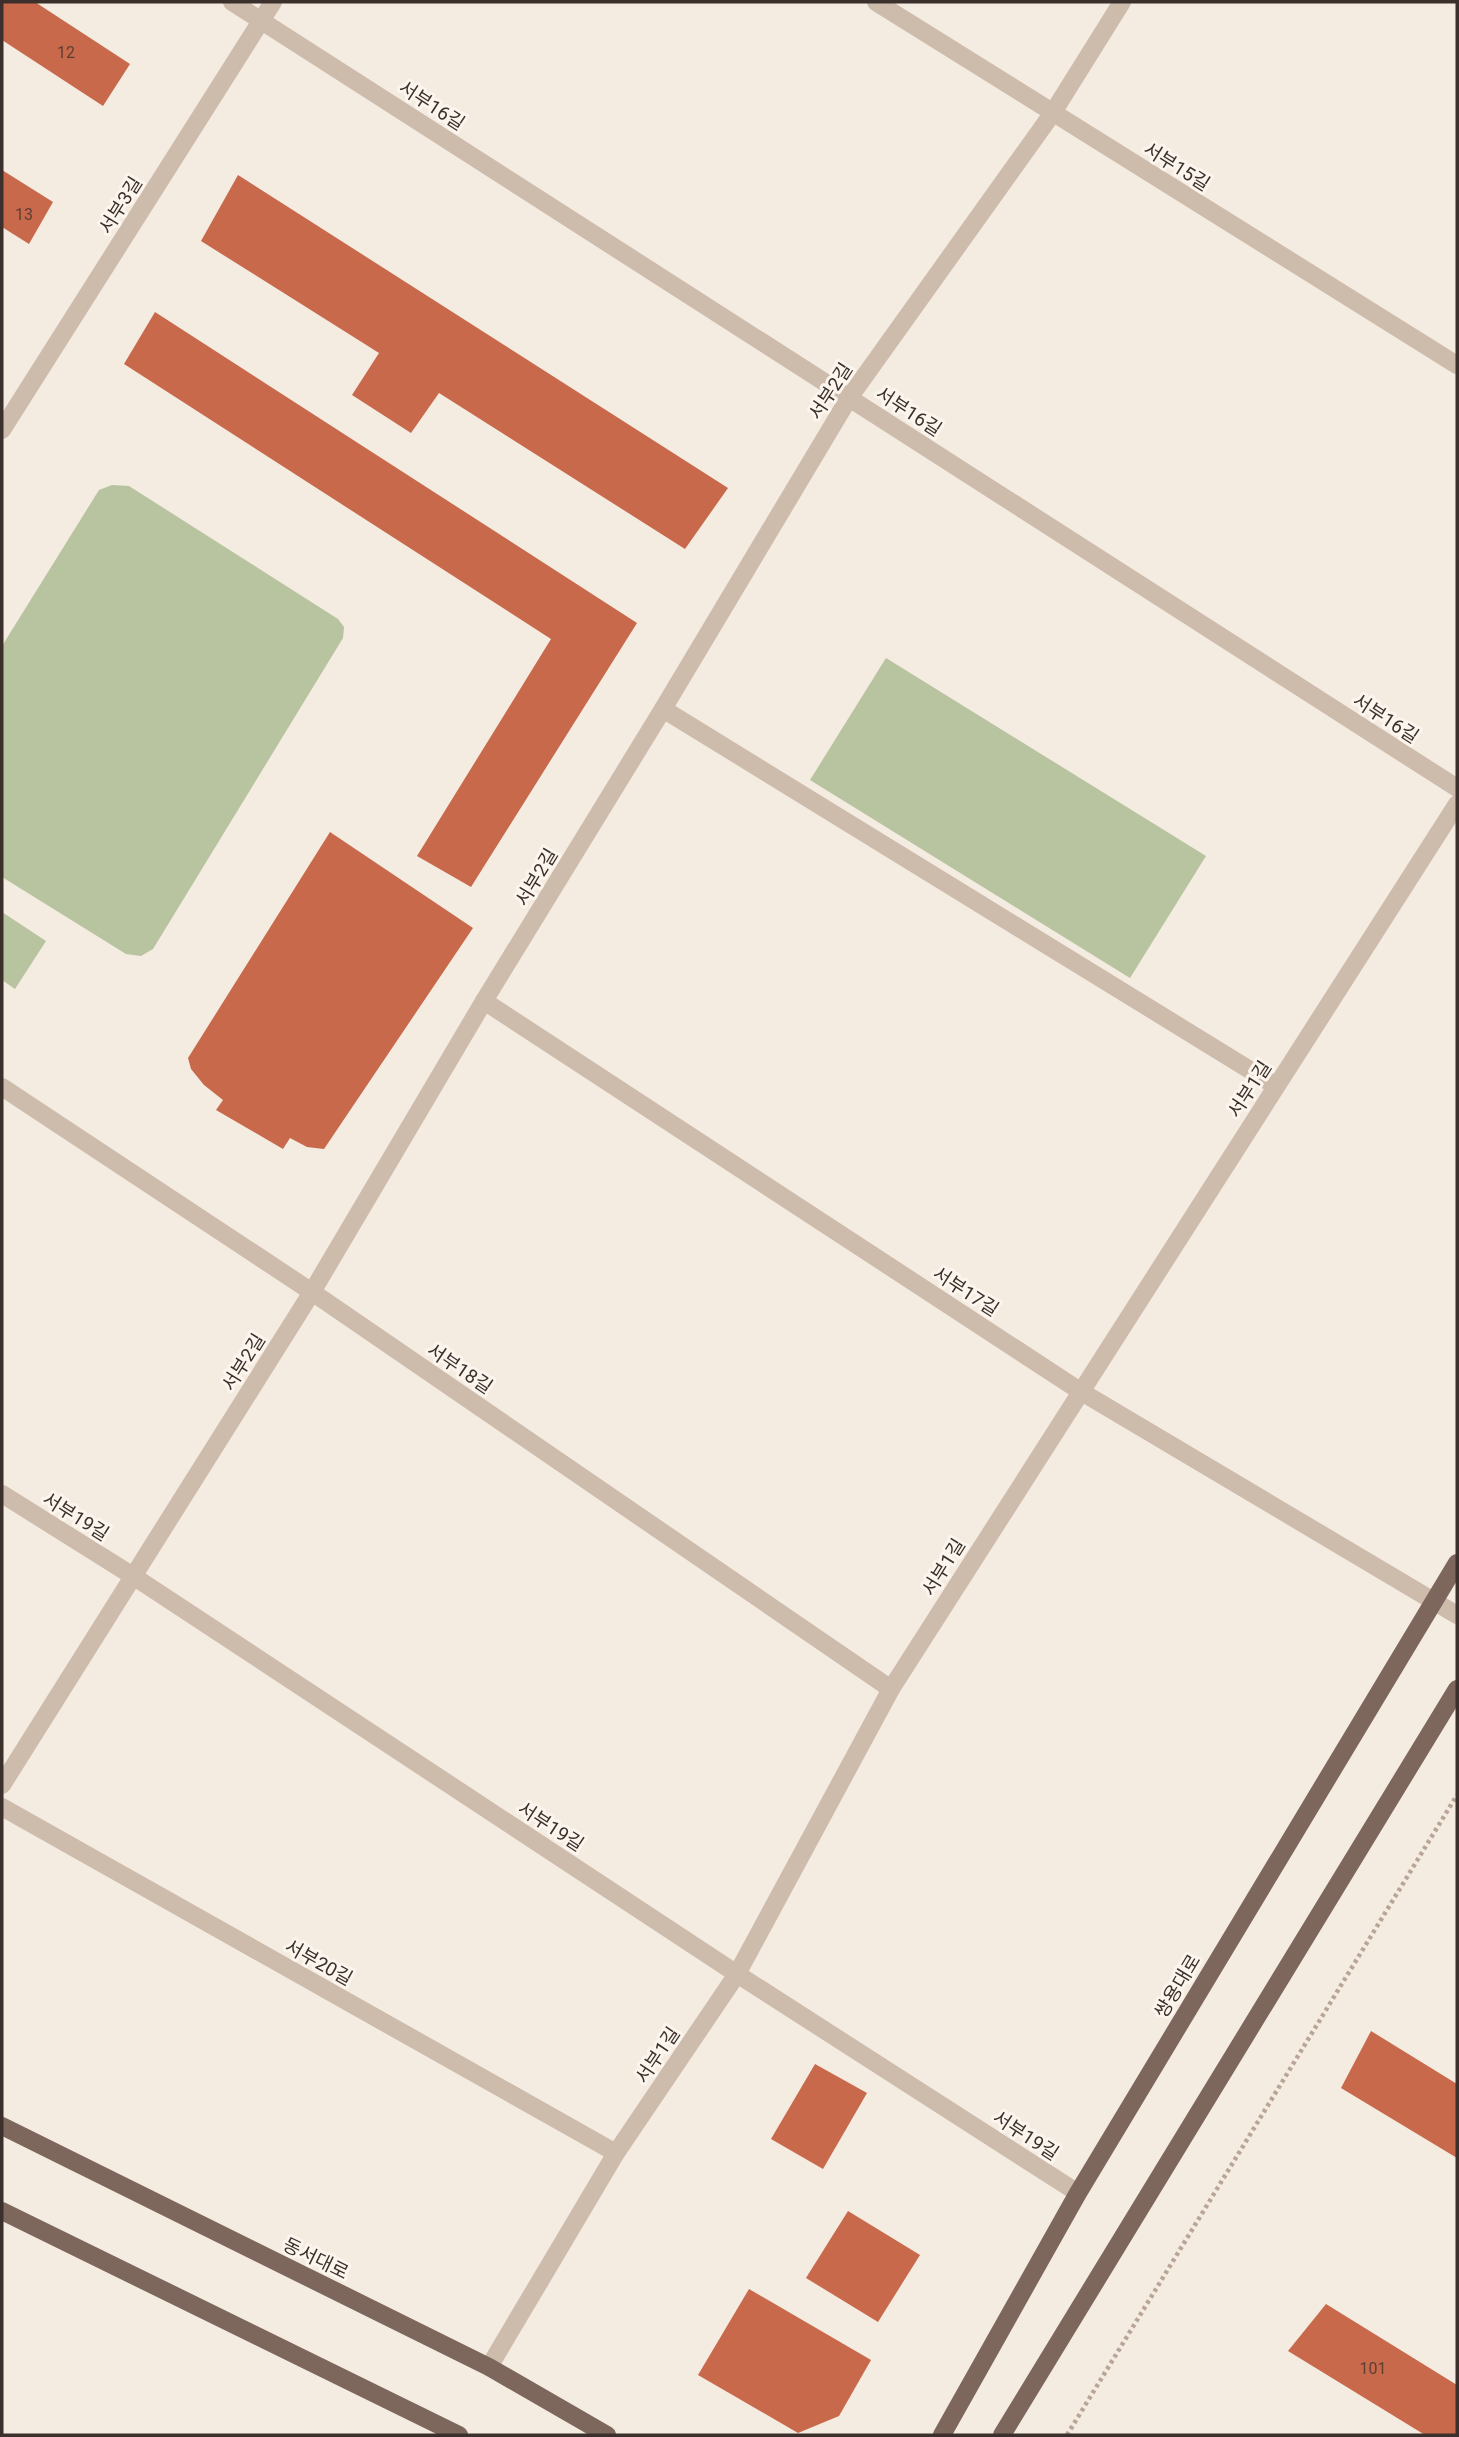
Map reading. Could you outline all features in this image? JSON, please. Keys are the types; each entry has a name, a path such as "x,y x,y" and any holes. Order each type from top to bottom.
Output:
{"main road":[{"name":"쌍용대로","path":"942,2435 1078,2193 1457,1563"},
{"path":"1002,2435 1457,1689"},
{"name":"동서대로","path":"2,2126 489,2367 607,2435"},
{"path":"2,2211 459,2435"}],"street":[{"name":"서부16길","path":"232,2 1457,788"},
{"name":"서부3길","path":"2,430 273,2"},
{"name":"서부15길","path":"876,2 1457,365"},
{"name":"서부2길","path":"2,1785 312,1292 484,1001 849,398 1052,114 1122,2"},
{"path":"663,709 1276,1086"},
{"name":"서부1길","path":"489,2367 616,2152 737,1974 891,1689 1457,804"},
{"name":"서부17길","path":"484,1001 1080,1391 1457,1615"},
{"name":"서부18길","path":"2,1087 312,1292 891,1689"},
{"name":"서부19길","path":"2,1494 133,1576 737,1974 1078,2193"},
{"name":"서부20길","path":"2,1807 616,2152"}],"path":[{"path":"1067,2435 1457,1795"}],"green space":[{"path":"112,485 129,486 338,619 344,627 343,638 153,949 141,956 126,954 2,877 2,646 99,490"},
{"path":"886,658 1206,856 1130,978 810,780"},
{"path":"2,912 46,941 15,989 2,980"}],"building":[{"path":"2,2 35,2 130,64 103,106 2,40"},
{"path":"2,170 53,202 29,244 2,227"},
{"path":"238,175 728,488 685,549 439,393 411,433 352,395 379,353 201,241"},
{"path":"155,312 637,623 471,887 417,856 551,639 124,364"},
{"path":"330,832 473,928 324,1149 307,1147 290,1138 283,1149 216,1110 223,1100 204,1085 191,1069 188,1058"},
{"path":"1371,2031 1457,2084 1457,2158 1341,2088"},
{"path":"815,2064 867,2093 823,2169 771,2139"},
{"path":"848,2211 920,2255 878,2322 806,2278"},
{"path":"749,2289 871,2360 839,2416 798,2433 698,2375"},
{"path":"1326,2304 1457,2385 1457,2435 1425,2435 1288,2351"}]}
